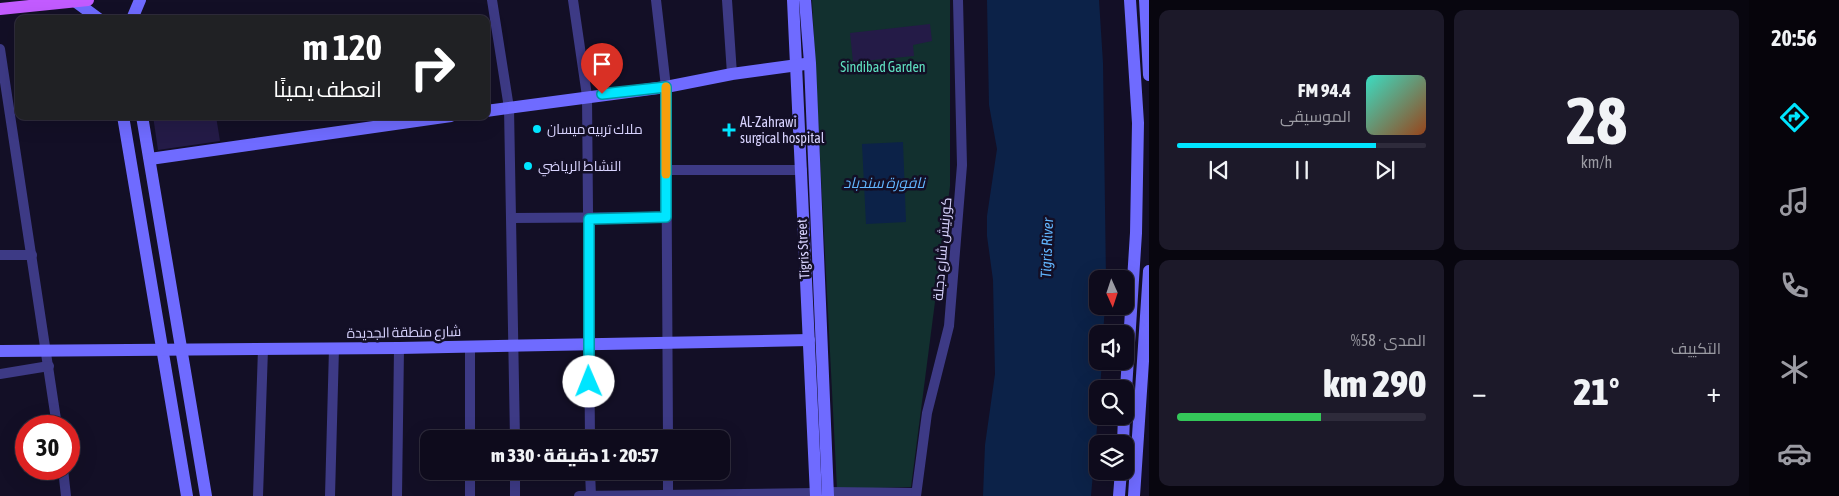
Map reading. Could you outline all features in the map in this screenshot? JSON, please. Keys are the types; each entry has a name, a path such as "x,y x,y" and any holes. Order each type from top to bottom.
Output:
{"main road":[{"path":"0,9 82,1"}],"street":[{"path":"134,15 140,0"},
{"path":"492,0 509,108 515,430"},
{"path":"573,0 587,96 590,430"},
{"path":"656,0 666,87 668,430"},
{"path":"727,0 732,74"},
{"name":"Tigris Street","path":"793,0 809,340 822,494"},
{"name":"Tigris Street","path":"805,0 810,62 822,494"},
{"name":"كورنيش شارع دجلة","path":"916,494 927,413 949,326 962,165 958,0"},
{"path":"1127,380 1136,233 1138,142 1130,0"},
{"path":"1145,0 1148,14 1149,75"},
{"path":"82,1 95,15"},
{"path":"0,49 56,415"},
{"path":"490,110 587,96 666,87 732,74 797,66 810,62"},
{"path":"124,120 164,350 187,496"},
{"path":"143,120 183,349 206,496"},
{"path":"150,159 423,120"},
{"path":"666,170 802,170"},
{"path":"512,218 666,217"},
{"path":"0,255 32,254"},
{"path":"1134,496 1146,371 1149,271"},
{"name":"شارع منطقة الجديدة","path":"0,352 470,347 809,340"},
{"path":"470,347 470,430"},
{"path":"330,496 334,348"},
{"path":"398,496 399,348"},
{"path":"258,496 263,349"},
{"path":"0,374 49,366"},
{"path":"64,480 66,496"},
{"path":"470,480 470,496"},
{"path":"515,480 515,496"},
{"path":"590,480 591,496"},
{"path":"668,480 668,495"},
{"path":"1119,496 1120,480"},
{"path":"579,496 916,494"}],"green space":[{"name":"Sindibad Garden","path":"812,0 950,0 950,186 911,487 837,489"}],"water":[{"name":"Tigris River","path":"987,0 1099,0 1103,63 1106,270 1089,270 1089,315 1104,315 1104,325 1089,325 1089,370 1101,370 1101,380 1089,380 1089,425 1097,425 1096,435 1089,435 1089,480 1092,480 1091,496 983,496 985,445 995,374 993,280 987,236 987,216 997,149 989,105"},
{"name":"نافورة سندباد","path":"903,142 906,222 866,224 862,144"}],"building":[{"path":"930,24 932,41 913,45 914,56 853,62 850,33"},
{"path":"154,120 217,120 220,141 158,150"}],"slow traffic":[{"path":"666,87 666,174"}],"place":[{"name":"ملاك تربيه ميسان","path":"537,129"},
{"name":"AL-Zahrawi surgical hospital","path":"729,130"},
{"name":"النشاط الرياضي","path":"528,166"}],"route":[{"path":"589,382 589,219 666,217 666,87 602,94"}]}
